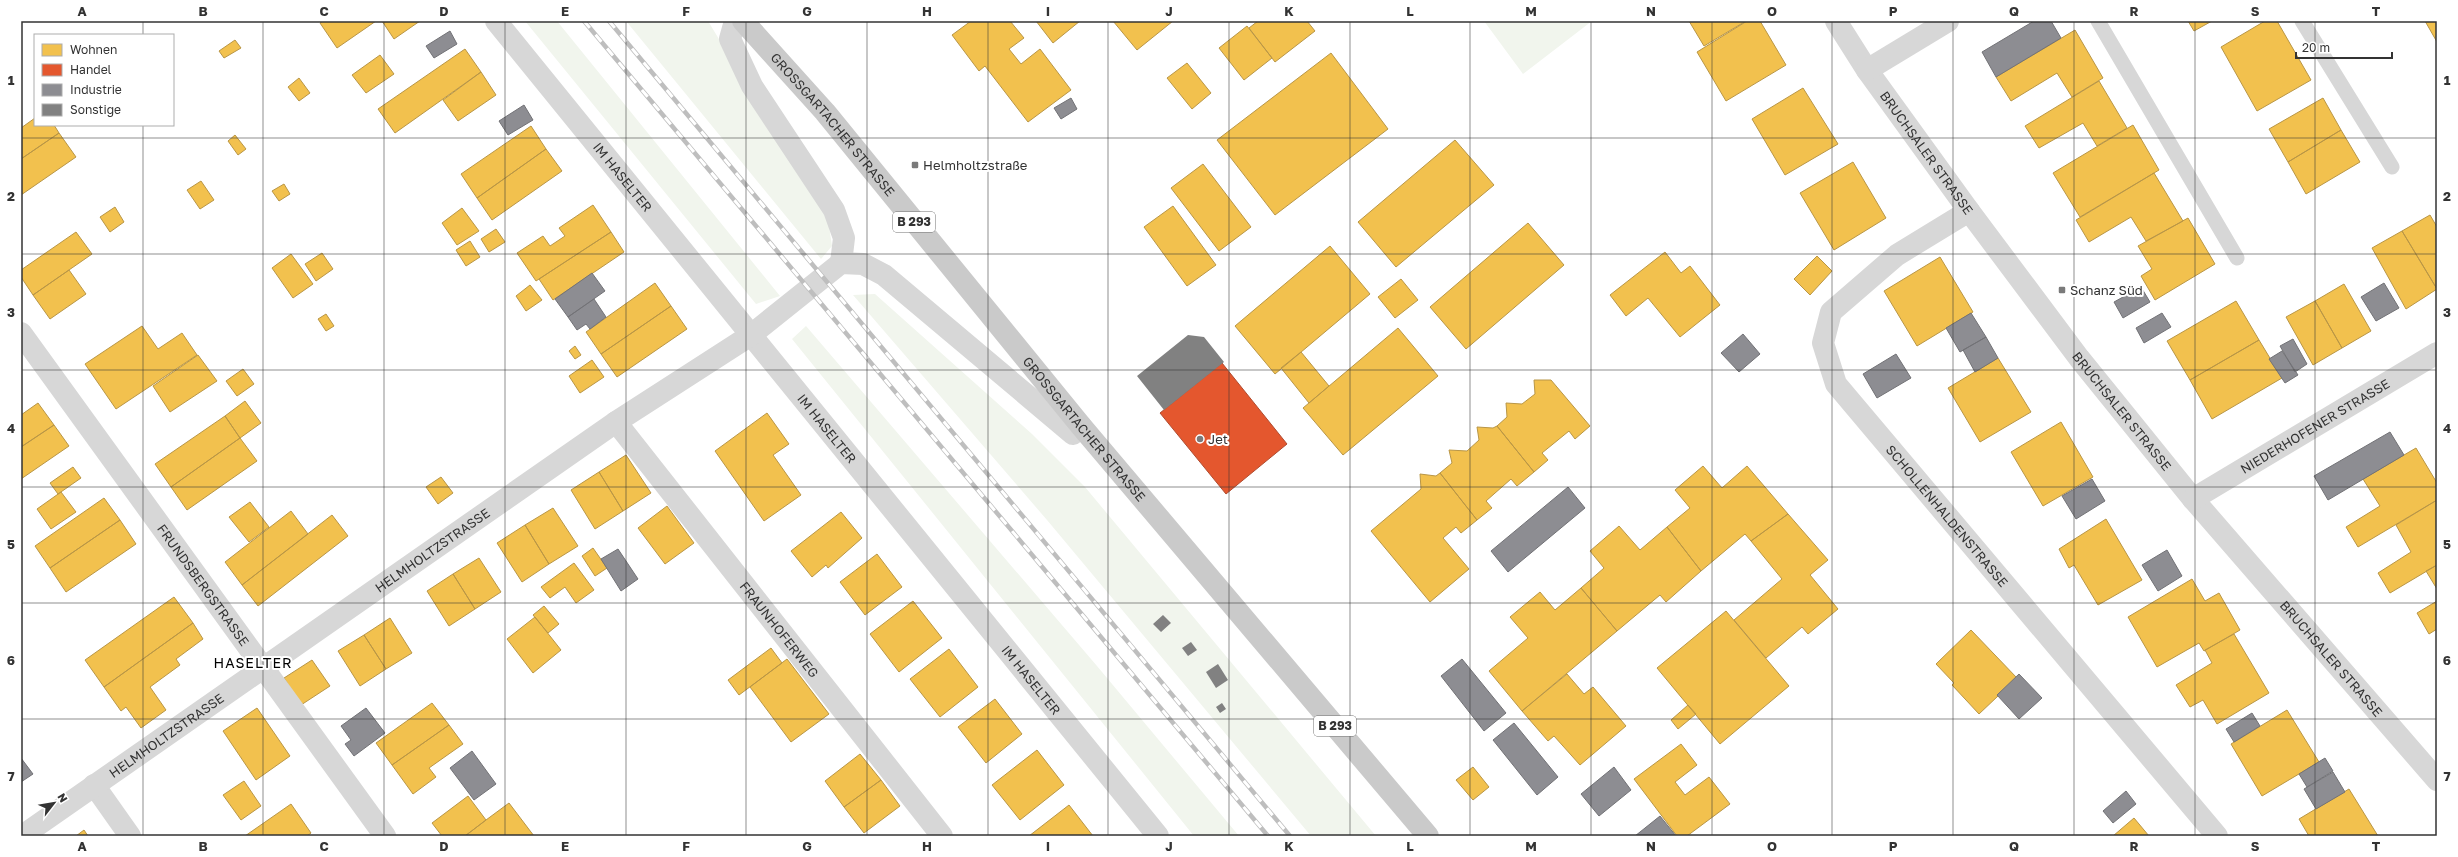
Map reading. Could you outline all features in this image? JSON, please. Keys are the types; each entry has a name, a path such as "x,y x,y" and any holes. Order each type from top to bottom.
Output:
{"main road":[{"name":"GROSSGARTACHER STRASSE","path":"743,21 825,112 1081,426 1428,836"}],"street":[{"name":"IM HASELTER","path":"496,21 1158,836"},
{"path":"735,21 730,39 752,86 834,210 844,238 841,263 863,264 884,275 1073,434 1081,426"},
{"name":"BRUCHSALER STRASSE","path":"1836,21 1867,70 1969,211 2079,358 2193,499 2437,780"},
{"path":"1867,70 1948,21"},
{"name":"SCHOLLENHALDENSTRASSE","path":"1969,211 1897,254 1831,312 1823,342 1836,384 2216,836"},
{"name":"HELMHOLTZSTRASSE","path":"22,836 263,666 616,422 751,335 841,263"},
{"name":"FRUNDSBERGSTRASSE","path":"21,333 385,836"},
{"name":"NIEDERHOFENER STRASSE","path":"2193,499 2437,353"},
{"name":"FRAUNHOFERWEG","path":"616,422 942,836"},
{"path":"94,785 130,836"}],"lane":[{"path":"2098,21 2237,258"},
{"path":"2302,21 2392,167"}],"shaded area":[{"path":"525,21 557,21 780,296 756,304"},
{"path":"626,21 708,21 828,219 832,246 821,259"},
{"path":"1484,21 1592,21 1523,74"},
{"path":"875,294 1032,434 1085,487 1376,836 1311,836 1047,520 853,295"},
{"path":"806,326 1097,666 1239,836 1194,836 792,339"}],"building: Wohnen":[{"path":"323,21 376,21 337,48 320,23"},
{"path":"382,21 420,21 394,39"},
{"path":"971,21 1010,21 1024,38 1009,49 1021,64 1040,49 1071,90 1028,122 985,66 979,71 952,35"},
{"path":"1036,21 1080,21 1053,43"},
{"path":"1113,21 1173,21 1137,50"},
{"path":"1258,21 1307,21 1315,31 1275,62 1249,28"},
{"path":"1689,21 1746,21 1704,46"},
{"path":"1747,21 1760,21 1786,65 1726,101 1697,52"},
{"path":"2188,21 2212,21 2194,31"},
{"path":"2265,21 2277,21 2311,80 2257,111 2221,47"},
{"path":"2425,21 2437,21 2437,42"},
{"path":"1247,26 1272,58 1244,80 1219,48"},
{"path":"2075,30 2103,78 2072,97 2057,73 2011,101 1996,77"},
{"path":"235,40 241,48 224,58 219,51"},
{"path":"465,49 481,72 395,133 378,109"},
{"path":"1331,53 1388,129 1275,215 1217,140"},
{"path":"380,55 394,74 366,93 352,75"},
{"path":"1187,63 1211,93 1192,109 1167,78"},
{"path":"481,72 496,95 458,121 443,100"},
{"path":"299,78 310,93 299,101 288,87"},
{"path":"2099,81 2127,128 2097,146 2083,123 2039,148 2025,126"},
{"path":"1803,88 1838,144 1785,175 1752,119"},
{"path":"2323,98 2341,130 2288,162 2269,129"},
{"path":"34,119 34,126 55,126 59,133 21,159 21,128"},
{"path":"2133,125 2159,170 2080,217 2053,173"},
{"path":"531,126 546,149 477,198 461,174"},
{"path":"2341,130 2360,162 2306,194 2288,162"},
{"path":"59,133 76,157 21,195 21,159"},
{"path":"235,135 246,149 238,155 228,141"},
{"path":"1455,140 1494,185 1396,267 1358,222"},
{"path":"546,149 562,171 492,220 477,198"},
{"path":"1853,162 1886,218 1834,250 1800,193"},
{"path":"1203,164 1251,227 1219,251 1171,188"},
{"path":"2154,173 2183,221 2146,241 2131,217 2089,242 2076,220"},
{"path":"201,181 214,200 200,209 187,190"},
{"path":"284,184 290,194 279,201 272,191"},
{"path":"593,205 611,232 536,281 517,253 543,236 550,246 565,236 559,228"},
{"path":"1173,206 1216,265 1187,286 1144,227"},
{"path":"115,207 124,222 110,232 100,217"},
{"path":"462,208 479,231 457,245 442,223"},
{"path":"2430,215 2437,227 2437,289 2402,231"},
{"path":"2188,218 2215,264 2155,300 2141,276 2152,269 2138,246"},
{"path":"1528,223 1564,265 1466,349 1430,307"},
{"path":"496,229 505,242 489,252 481,239"},
{"path":"2402,231 2437,289 2406,309 2372,248"},
{"path":"76,232 92,254 33,295 21,277 21,270"},
{"path":"611,232 624,252 553,300 539,279"},
{"path":"470,241 480,257 466,266 456,250"},
{"path":"1330,246 1370,294 1275,374 1235,326"},
{"path":"1665,252 1681,273 1690,266 1720,305 1680,337 1648,298 1626,316 1610,295"},
{"path":"322,253 333,269 316,281 305,264"},
{"path":"291,254 313,284 293,298 272,268"},
{"path":"1817,256 1832,271 1810,295 1794,279"},
{"path":"1940,257 1973,312 1917,346 1884,291"},
{"path":"69,270 86,294 50,319 33,295"},
{"path":"1401,279 1418,300 1395,318 1378,297"},
{"path":"655,283 671,306 601,354 586,332"},
{"path":"2344,284 2371,331 2342,348 2315,301"},
{"path":"530,285 542,300 526,311 516,296"},
{"path":"2236,301 2259,340 2190,380 2167,341"},
{"path":"2315,301 2342,348 2313,365 2286,317"},
{"path":"671,306 687,329 617,377 601,354"},
{"path":"326,314 334,326 326,331 318,319"},
{"path":"142,326 158,349 182,333 197,355 116,409 85,364"},
{"path":"1398,328 1438,376 1343,455 1303,408"},
{"path":"2259,340 2282,378 2212,419 2190,380"},
{"path":"575,346 581,355 575,359 569,351"},
{"path":"1301,352 1329,386 1309,403 1281,368"},
{"path":"198,355 217,381 170,412 153,386"},
{"path":"1998,358 2031,412 1980,442 1948,388"},
{"path":"592,360 604,377 580,393 569,376"},
{"path":"243,369 254,384 237,396 226,381"},
{"path":"1534,380 1551,380 1590,426 1575,439 1569,431 1542,453 1548,460 1534,472 1497,426 1507,417 1506,403 1522,404 1535,394"},
{"path":"245,401 261,423 240,438 225,416"},
{"path":"38,403 54,425 21,447 21,415"},
{"path":"767,413 789,444 773,455 801,495 764,521 715,451"},
{"path":"225,416 240,438 171,487 155,464"},
{"path":"2061,422 2093,477 2043,506 2011,452"},
{"path":"54,425 69,446 21,479 21,447"},
{"path":"1497,426 1534,472 1517,486 1511,479 1486,501 1492,508 1477,520 1440,473 1452,463 1449,450 1467,451 1479,440 1477,427 1493,428"},
{"path":"240,438 257,461 187,510 171,487"},
{"path":"2416,448 2437,483 2437,500 2358,547 2346,527 2380,506 2363,479"},
{"path":"626,455 651,493 623,511 599,472"},
{"path":"1703,466 1722,488 1747,466 1788,514 1751,541 1745,534 1701,571 1667,527 1690,508 1675,490"},
{"path":"73,467 81,478 58,494 50,483"},
{"path":"599,472 623,511 595,529 571,490"},
{"path":"1440,473 1477,520 1461,533 1456,527 1443,538 1469,569 1430,602 1371,531 1421,489 1420,474 1436,476"},
{"path":"441,477 453,493 438,504 426,487"},
{"path":"61,492 76,512 51,529 37,509"},
{"path":"104,498 120,520 50,568 35,546"},
{"path":"2437,500 2437,565 2390,593 2378,573 2411,552 2396,525"},
{"path":"250,502 269,527 249,542 229,517"},
{"path":"667,506 694,543 665,564 638,528"},
{"path":"553,508 578,546 549,564 525,525"},
{"path":"291,511 308,534 242,585 225,562"},
{"path":"841,512 862,538 828,568 826,565 812,577 791,551"},
{"path":"1788,514 1828,560 1810,575 1838,609 1808,634 1802,627 1766,658 1734,620 1782,579 1751,541"},
{"path":"332,515 348,536 258,606 242,585"},
{"path":"2106,519 2142,580 2098,605 2074,565 2069,568 2059,549"},
{"path":"120,520 136,544 66,592 50,568"},
{"path":"525,525 549,564 522,582 497,543"},
{"path":"1619,526 1640,550 1667,527 1701,571 1666,602 1660,595 1617,631 1581,588 1604,568 1590,551"},
{"path":"593,548 607,568 595,576 582,556"},
{"path":"877,554 902,587 865,615 840,582"},
{"path":"479,558 501,592 475,609 453,574"},
{"path":"574,563 594,590 576,603 565,587 550,598 541,587"},
{"path":"2437,565 2437,589 2426,571"},
{"path":"453,574 475,609 449,626 427,591"},
{"path":"2192,579 2205,601 2219,593 2240,630 2204,651 2199,643 2157,667 2128,617"},
{"path":"1581,588 1617,631 1522,711 1489,671 1528,638 1510,617 1540,592 1555,610"},
{"path":"174,597 193,623 104,687 85,660"},
{"path":"913,601 942,638 899,672 870,634"},
{"path":"2437,601 2437,629 2429,634 2417,613"},
{"path":"544,606 559,624 548,633 533,615"},
{"path":"1726,611 1789,686 1720,744 1657,668"},
{"path":"535,617 561,650 533,673 507,639"},
{"path":"390,618 412,653 386,669 364,635"},
{"path":"193,623 203,639 176,659 180,665 150,687 166,710 141,728 126,707 121,711 104,687"},
{"path":"1971,630 2017,678 1979,714 1952,685 1954,683 1936,664"},
{"path":"2234,634 2269,693 2217,724 2203,700 2190,707 2176,685 2212,663 2205,650"},
{"path":"364,635 386,669 360,686 338,651"},
{"path":"771,648 782,663 739,695 728,680"},
{"path":"949,649 978,687 940,717 910,679"},
{"path":"787,659 829,714 791,742 750,687"},
{"path":"312,660 330,686 301,705 284,678"},
{"path":"1567,674 1584,694 1593,687 1626,726 1580,765 1554,736 1548,741 1522,711"},
{"path":"995,699 1022,734 986,763 958,727"},
{"path":"432,703 449,725 392,765 376,743"},
{"path":"1688,705 1696,714 1678,729 1671,720"},
{"path":"257,708 290,756 256,780 223,731"},
{"path":"2287,710 2319,762 2262,796 2231,744"},
{"path":"449,725 463,744 429,768 436,777 413,794 392,765"},
{"path":"1681,744 1697,765 1675,782 1685,795 1709,777 1730,804 1687,836 1677,836 1634,779"},
{"path":"1037,750 1064,785 1020,820 992,785"},
{"path":"860,754 881,780 844,807 825,781"},
{"path":"1473,767 1489,787 1473,800 1456,780"},
{"path":"881,780 900,806 864,833 844,807"},
{"path":"244,781 261,806 241,820 223,795"},
{"path":"2349,789 2378,836 2309,836 2299,819"},
{"path":"468,796 486,820 465,836 442,836 432,823"},
{"path":"509,803 534,836 465,836 486,820"},
{"path":"291,804 311,833 307,836 245,836"},
{"path":"1069,805 1093,836 1029,836"},
{"path":"2134,818 2149,836 2113,836"},
{"path":"84,830 88,836 76,836"}],"building: Handel":[{"path":"1222,363 1287,444 1226,494 1160,413"}],"building: Industrie":[{"path":"2034,21 2051,21 2061,38 1996,77 1982,52"},
{"path":"450,31 457,44 434,58 426,46"},
{"path":"1071,98 1077,109 1061,119 1054,108"},
{"path":"524,105 533,120 508,135 499,121"},
{"path":"592,273 605,291 568,317 555,299"},
{"path":"2384,283 2399,308 2376,321 2361,297"},
{"path":"2141,287 2150,302 2123,318 2114,302"},
{"path":"594,299 606,317 590,329 586,324 577,330 568,317"},
{"path":"1971,313 1986,337 1960,352 1946,328"},
{"path":"2162,313 2171,327 2144,343 2136,328"},
{"path":"1743,334 1760,354 1739,372 1721,353"},
{"path":"1986,337 1998,358 1975,372 1963,350"},
{"path":"2293,339 2307,364 2295,372 2280,346"},
{"path":"2282,351 2298,375 2285,383 2269,359"},
{"path":"1896,354 1911,378 1877,398 1863,374"},
{"path":"2390,432 2404,455 2328,500 2314,476"},
{"path":"2092,479 2105,501 2076,519 2062,496"},
{"path":"1568,487 1585,508 1508,572 1491,551"},
{"path":"618,549 638,579 621,591 601,559"},
{"path":"2167,550 2182,576 2158,591 2142,565"},
{"path":"1462,659 1506,713 1484,731 1441,676"},
{"path":"2019,674 2042,698 2019,719 1997,695"},
{"path":"366,708 385,733 354,756 345,744 351,740 341,726"},
{"path":"2252,713 2260,726 2234,742 2226,729"},
{"path":"1514,723 1558,777 1537,795 1493,740"},
{"path":"472,751 496,784 474,800 450,768"},
{"path":"21,758 33,774 21,782"},
{"path":"2325,758 2333,771 2307,787 2299,774"},
{"path":"1614,767 1631,790 1599,816 1581,794"},
{"path":"2333,772 2345,792 2316,809 2304,789"},
{"path":"2126,791 2136,804 2113,823 2103,811"},
{"path":"1660,816 1676,836 1635,836"}],"building: Sonstige":[{"path":"1188,335 1204,337 1224,362 1164,410 1137,376"},
{"path":"1163,615 1171,623 1161,632 1153,624"},
{"path":"1191,642 1197,650 1188,656 1182,648"},
{"path":"1218,664 1228,680 1216,688 1206,672"},
{"path":"1222,703 1226,709 1220,713 1216,707"}],"railway":[{"path":"584,21 1268,836"},
{"path":"609,21 1290,836"}],"place":[{"name":"Helmholtzstraße","path":"915,165"},
{"name":"Schanz Süd","path":"2062,290"},
{"name":"Jet","path":"1200,439"}],"district":[{"name":"HASELTER","path":"253,663"}]}
